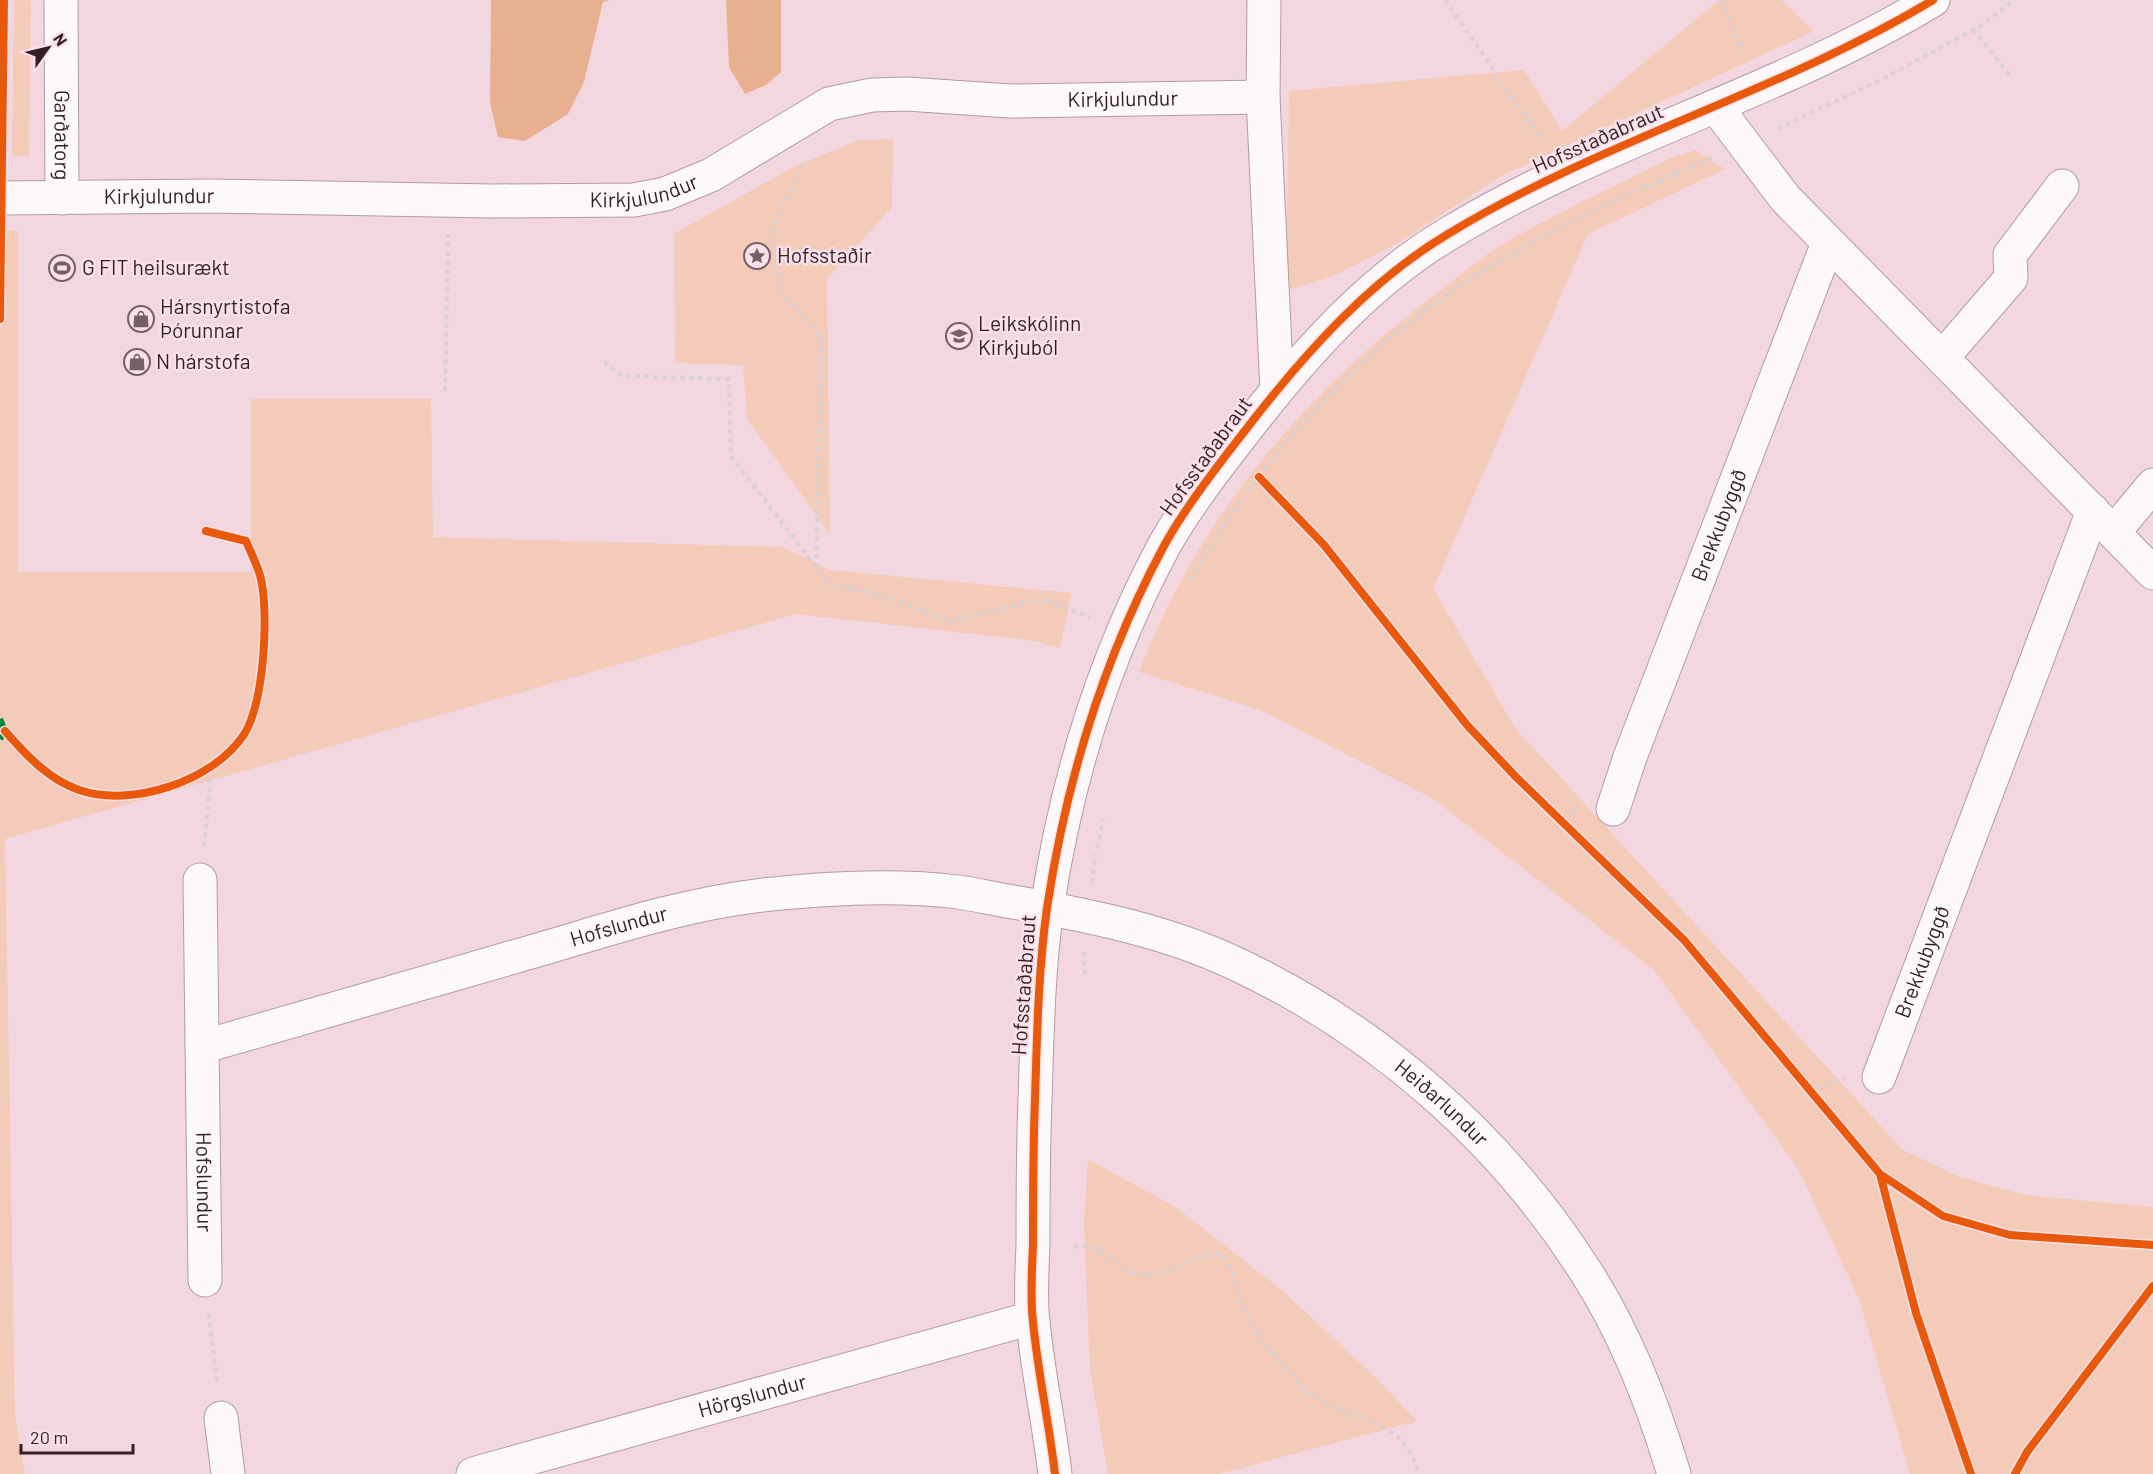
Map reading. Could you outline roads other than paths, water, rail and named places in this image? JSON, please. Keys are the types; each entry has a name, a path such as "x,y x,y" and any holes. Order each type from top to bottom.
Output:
{"street":[{"name":"Garðatorg","path":"61,0 62,198"},
{"path":"1264,0 1263,97 1277,390"},
{"name":"Hofsstaðabraut","path":"1055,1474 1032,1318 1033,1136 1040,985 1047,908 1081,754 1124,626 1168,540 1211,474 1277,390 1334,325 1397,270 1445,235 1564,172 1716,107 1909,15 1933,0"},
{"name":"Kirkjulundur","path":"0,198 210,196 634,200 665,194 711,175 829,104 872,95 907,94 1011,101 1263,97"},
{"path":"1716,107 1785,198 2153,573"},
{"path":"1942,358 2011,278 2010,255 2062,186"},
{"name":"Brekkubyggð","path":"1613,809 1629,757 1828,243"},
{"name":"Brekkubyggð","path":"1879,1077 2104,522 2153,485"},
{"name":"Hofslundur","path":"200,880 204,1280"},
{"name":"Hofslundur","path":"202,1047 698,905 817,890 894,889 958,892 1047,908"},
{"name":"Heiðarlundur","path":"1047,908 1151,933 1232,962 1337,1020 1427,1089 1508,1168 1588,1275 1642,1380 1674,1474"},
{"name":"Hörgslundur","path":"473,1474 1032,1318"},
{"path":"221,1418 228,1474"}],"place":[{"name":"Hofsstaðir","path":"757,256"},
{"name":"G FIT heilsurækt","path":"62,268"},
{"name":"Hársnyrtistofa Þórunnar","path":"141,319"},
{"name":"Leikskólinn Kirkjuból","path":"959,336"},
{"name":"N hárstofa","path":"137,362"}]}
